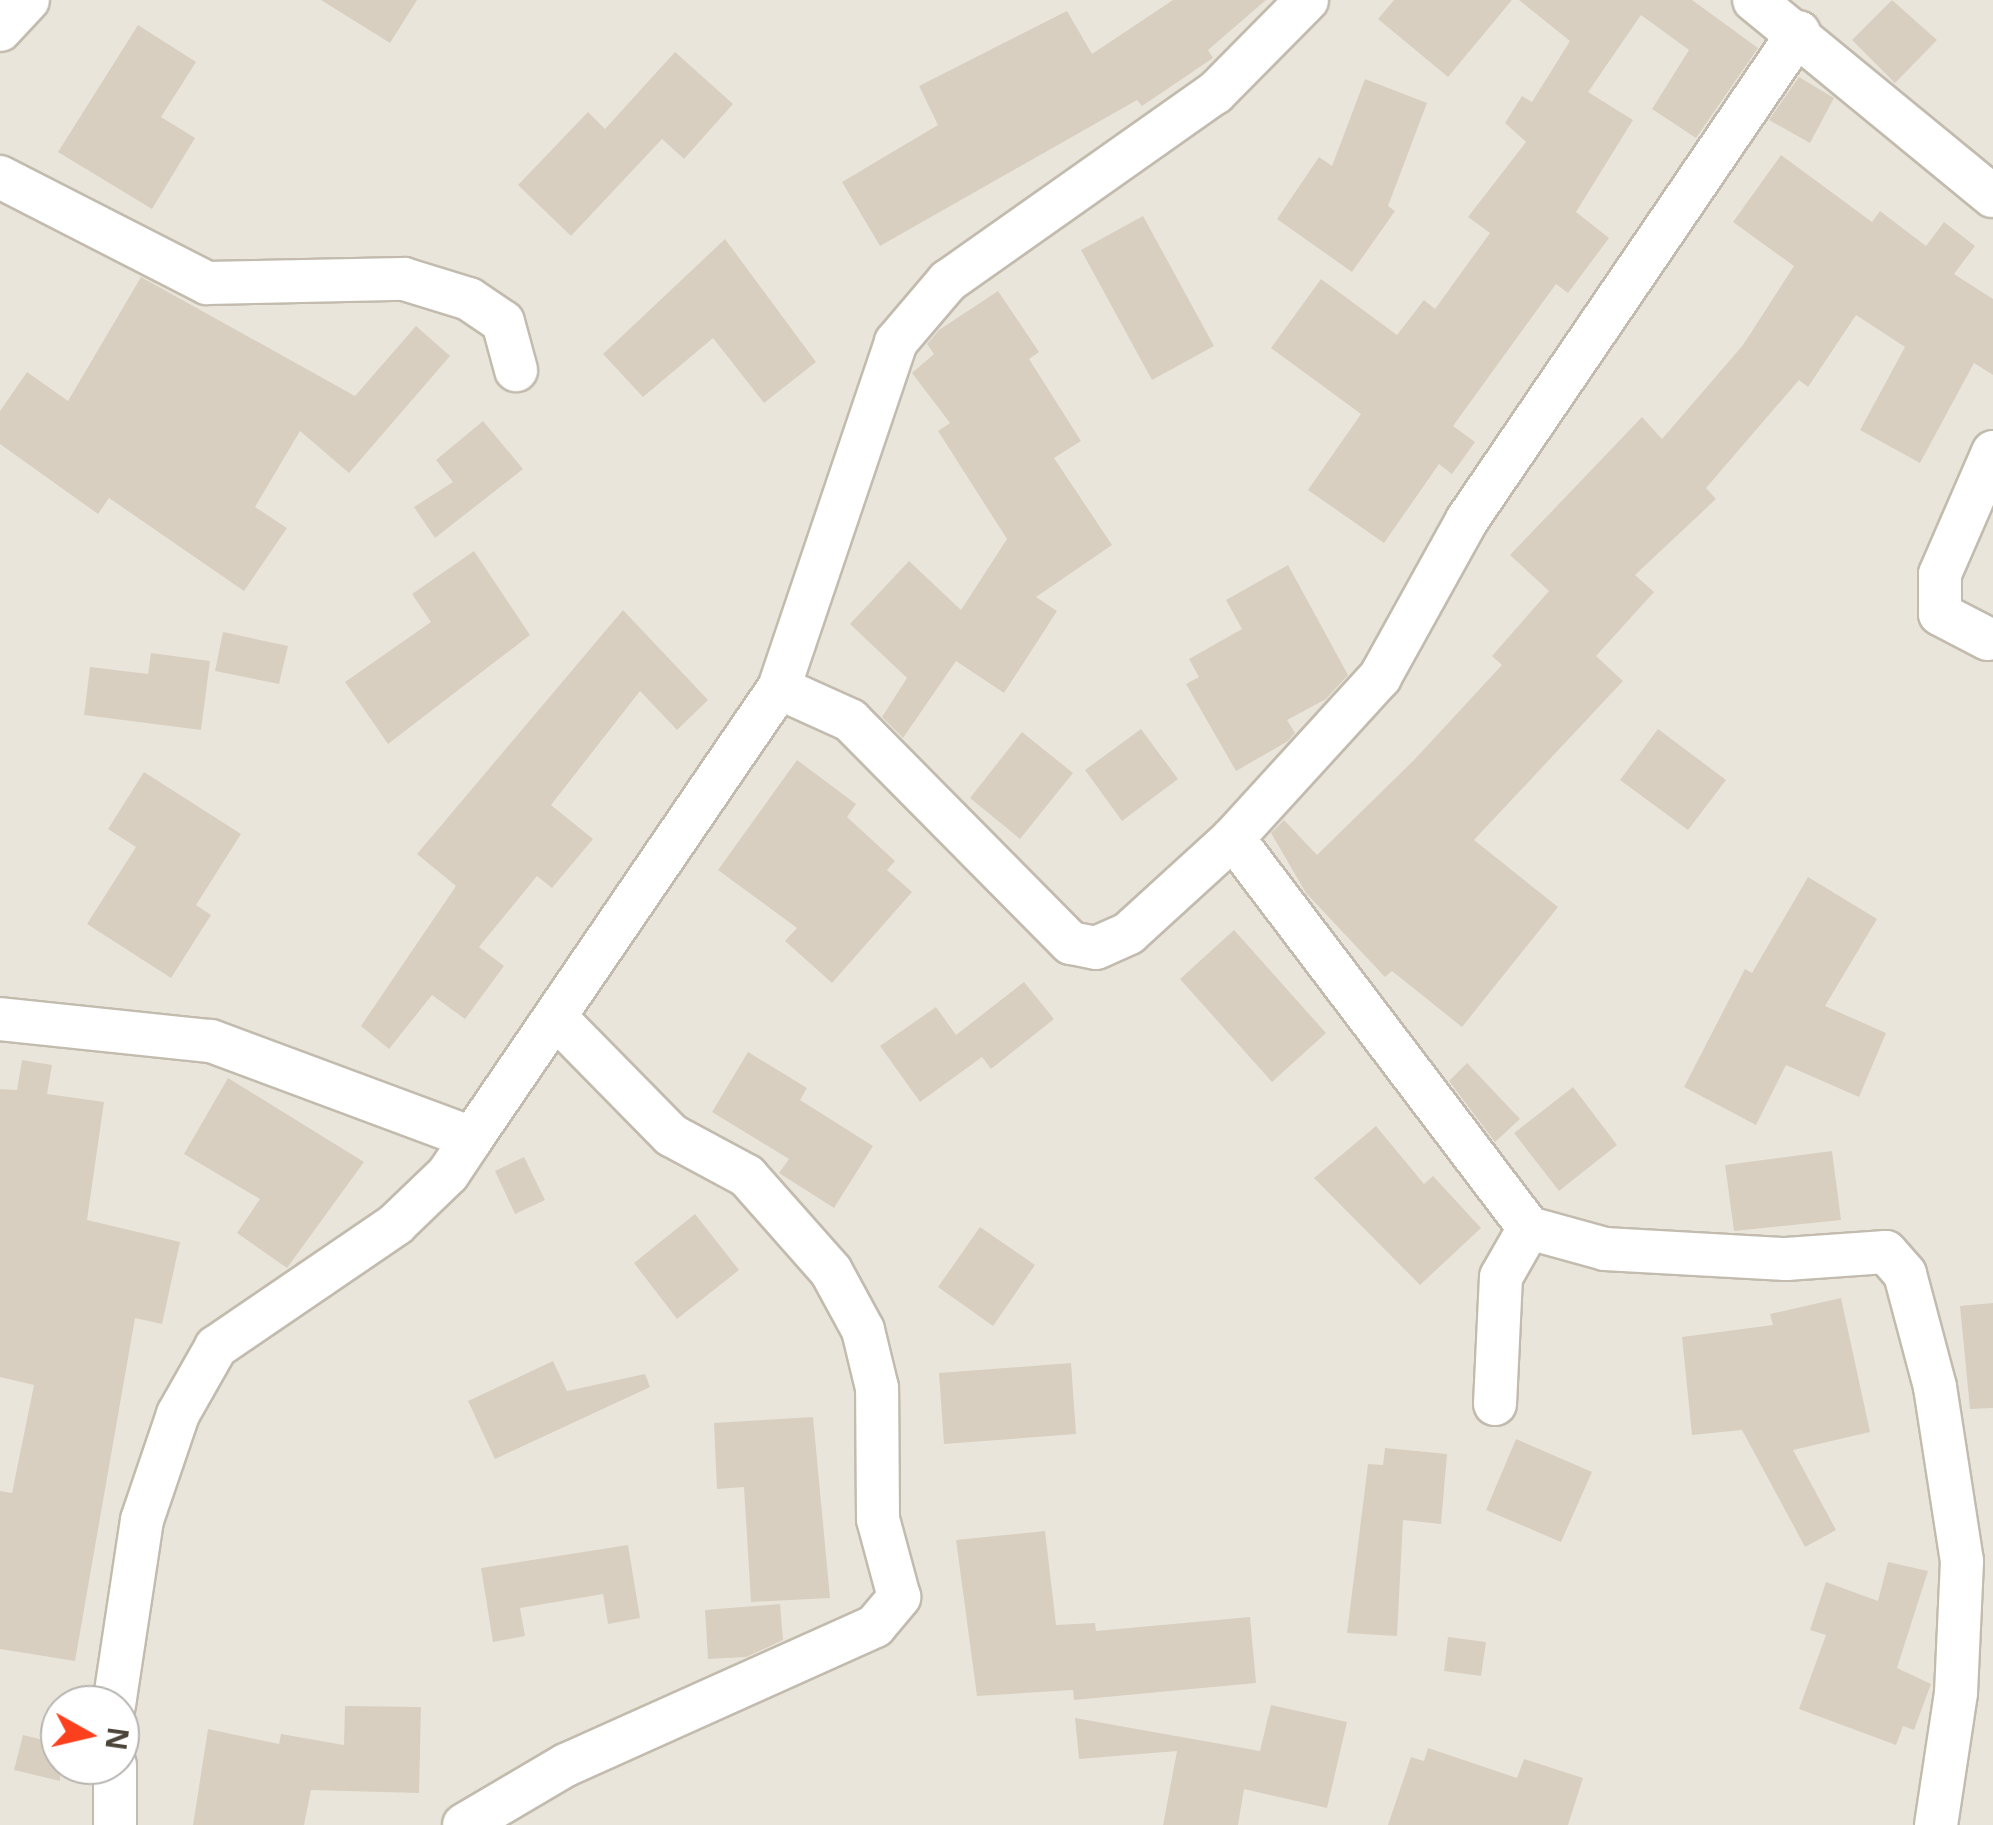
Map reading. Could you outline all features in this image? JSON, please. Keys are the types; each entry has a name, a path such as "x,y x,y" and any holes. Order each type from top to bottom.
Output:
{"street":[{"path":"0,30 28,0"},
{"path":"117,1685 142,1520 178,1414 216,1347 396,1224 448,1174 557,1019 717,768 778,688 896,342 948,281 1215,92 1306,0"},
{"path":"1754,0 1798,32 1993,196"},
{"path":"778,688 850,720 1071,944 1096,948 1129,933 1233,838 1380,678 1467,520 1798,32"},
{"path":"0,177 207,283 404,279 469,299 503,322 516,370"},
{"path":"1988,639 1940,614 1940,574 1993,452"},
{"path":"1233,838 1529,1228 1606,1249 1786,1258 1886,1252 1905,1274 1935,1387 1962,1561 1956,1693 1936,1825"},
{"path":"0,1018 211,1041 472,1138"},
{"path":"464,1825 566,1765 874,1626 899,1597 878,1518 876,1388 862,1330 831,1272 747,1176 671,1134 557,1019"},
{"path":"1495,1404 1501,1277 1529,1228"},
{"path":"114,1785 115,1825"}],"shaded area":[{"path":"0,0 1993,0 1993,1825 0,1825"}],"building":[{"path":"321,0 417,0 390,43"},
{"path":"1173,0 1266,0 1208,50 1213,58 1142,106 1137,100 880,246 842,182 938,125 919,86 1067,11 1092,54"},
{"path":"1394,0 1512,0 1448,77 1378,19"},
{"path":"1519,0 1692,0 1758,48 1696,138 1652,109 1689,50 1641,15 1588,92 1633,120 1576,212 1609,238 1568,293 1556,284 1453,426 1475,442 1452,474 1439,464 1384,543 1308,490 1361,414 1271,348 1321,279 1397,335 1424,300 1435,309 1490,233 1468,217 1526,142 1505,123 1522,96 1532,102 1570,41"},
{"path":"1892,0 1937,40 1895,83 1852,40"},
{"path":"138,25 196,62 161,117 195,138 152,209 58,152"},
{"path":"675,52 733,104 684,159 662,139 571,236 518,185 588,112 605,129"},
{"path":"1799,77 1834,98 1810,143 1769,120"},
{"path":"1365,79 1427,103 1388,206 1395,211 1352,272 1277,219 1319,157 1332,166"},
{"path":"1781,155 1872,222 1880,211 1926,246 1944,222 1975,246 1954,274 1993,299 1993,375 1974,363 1920,463 1860,430 1905,347 1856,315 1808,387 1799,380 1706,488 1716,499 1635,575 1654,592 1596,656 1623,681 1474,840 1558,907 1462,1027 1392,971 1385,977 1306,893 1271,833 1284,820 1317,855 1414,760 1502,665 1492,656 1549,591 1510,555 1642,417 1662,439 1743,345 1794,266 1733,222"},
{"path":"1143,216 1214,346 1152,380 1081,250"},
{"path":"725,239 816,362 764,403 713,338 643,397 603,354"},
{"path":"141,277 355,396 416,326 450,356 349,473 300,431 255,507 287,528 244,591 109,498 98,514 0,444 0,411 27,372 68,401"},
{"path":"998,291 1039,352 1029,359 1081,441 1054,458 1112,545 1036,597 1057,611 1004,693 956,661 903,738 882,717 907,678 850,624 909,561 961,610 1007,539 938,431 950,423 912,373 934,354 927,344 939,330"},
{"path":"483,421 523,469 435,538 414,507 453,482 436,460"},
{"path":"474,551 530,635 388,744 345,682 431,622 412,594"},
{"path":"1288,565 1348,675 1326,699 1287,720 1295,733 1288,741 1236,771 1186,684 1199,677 1189,659 1242,629 1226,600"},
{"path":"623,610 708,700 677,730 640,691 551,805 593,839 552,888 537,876 479,947 504,966 465,1019 432,995 389,1049 361,1026 456,886 417,854"},
{"path":"223,632 288,646 279,684 215,671"},
{"path":"151,653 210,661 201,730 84,715 90,667 148,674"},
{"path":"1141,729 1178,779 1122,821 1085,770"},
{"path":"1658,729 1726,780 1688,830 1620,780"},
{"path":"1022,732 1073,773 1020,839 970,798"},
{"path":"797,760 856,804 847,817 895,861 887,870 912,892 832,983 785,941 797,928 718,870"},
{"path":"144,772 241,834 196,905 211,915 171,978 87,924 136,847 108,829"},
{"path":"1808,877 1877,919 1825,1006 1886,1033 1859,1097 1786,1065 1756,1125 1684,1087 1745,969 1752,973"},
{"path":"1234,930 1326,1033 1272,1082 1180,979"},
{"path":"1024,982 1054,1019 991,1069 982,1057 920,1102 880,1046 936,1007 956,1035"},
{"path":"748,1052 807,1088 800,1100 873,1146 834,1208 779,1173 789,1159 712,1112"},
{"path":"22,1060 52,1065 47,1094 104,1102 87,1220 180,1242 162,1324 135,1318 75,1661 0,1649 0,1491 12,1493 34,1385 0,1377 0,1089 17,1090"},
{"path":"1467,1063 1520,1119 1495,1142 1449,1081"},
{"path":"228,1078 364,1162 287,1268 237,1233 260,1199 184,1154"},
{"path":"1573,1087 1617,1145 1559,1191 1514,1133"},
{"path":"1376,1126 1424,1184 1433,1176 1481,1228 1420,1285 1314,1178"},
{"path":"1832,1151 1841,1220 1734,1231 1725,1165"},
{"path":"524,1157 545,1200 515,1214 495,1171"},
{"path":"695,1214 739,1270 677,1319 634,1263"},
{"path":"980,1227 1035,1265 993,1326 938,1287"},
{"path":"1841,1298 1870,1432 1793,1450 1836,1530 1805,1547 1742,1430 1692,1435 1682,1337 1773,1325 1770,1314"},
{"path":"1993,1303 1993,1408 1970,1409 1960,1306"},
{"path":"553,1361 567,1391 645,1374 650,1387 495,1459 468,1401"},
{"path":"1071,1363 1076,1434 944,1444 939,1373"},
{"path":"813,1417 830,1598 751,1602 744,1487 717,1489 714,1423"},
{"path":"1516,1439 1592,1472 1561,1542 1486,1510"},
{"path":"1385,1448 1447,1454 1441,1524 1403,1520 1397,1636 1347,1633 1368,1464 1383,1465"},
{"path":"1045,1531 1056,1625 1095,1623 1096,1631 1250,1617 1256,1683 1074,1700 1073,1690 977,1696 956,1540"},
{"path":"628,1545 640,1618 608,1624 603,1594 520,1608 525,1636 493,1642 481,1568"},
{"path":"1888,1562 1928,1571 1897,1668 1931,1684 1914,1730 1903,1726 1896,1745 1799,1709 1826,1635 1810,1630 1826,1582 1878,1601"},
{"path":"780,1604 783,1640 746,1657 708,1659 705,1610"},
{"path":"1448,1637 1486,1642 1481,1676 1444,1671"},
{"path":"1271,1705 1347,1722 1327,1808 1244,1789 1238,1825 1163,1825 1177,1751 1079,1759 1075,1718 1260,1751"},
{"path":"345,1706 421,1707 419,1793 311,1790 304,1825 193,1825 208,1729 279,1744 281,1734 344,1745"},
{"path":"23,1735 40,1739 40,1776 14,1770"},
{"path":"1428,1748 1517,1778 1524,1759 1583,1778 1568,1825 1388,1825 1411,1757 1424,1761"}]}
